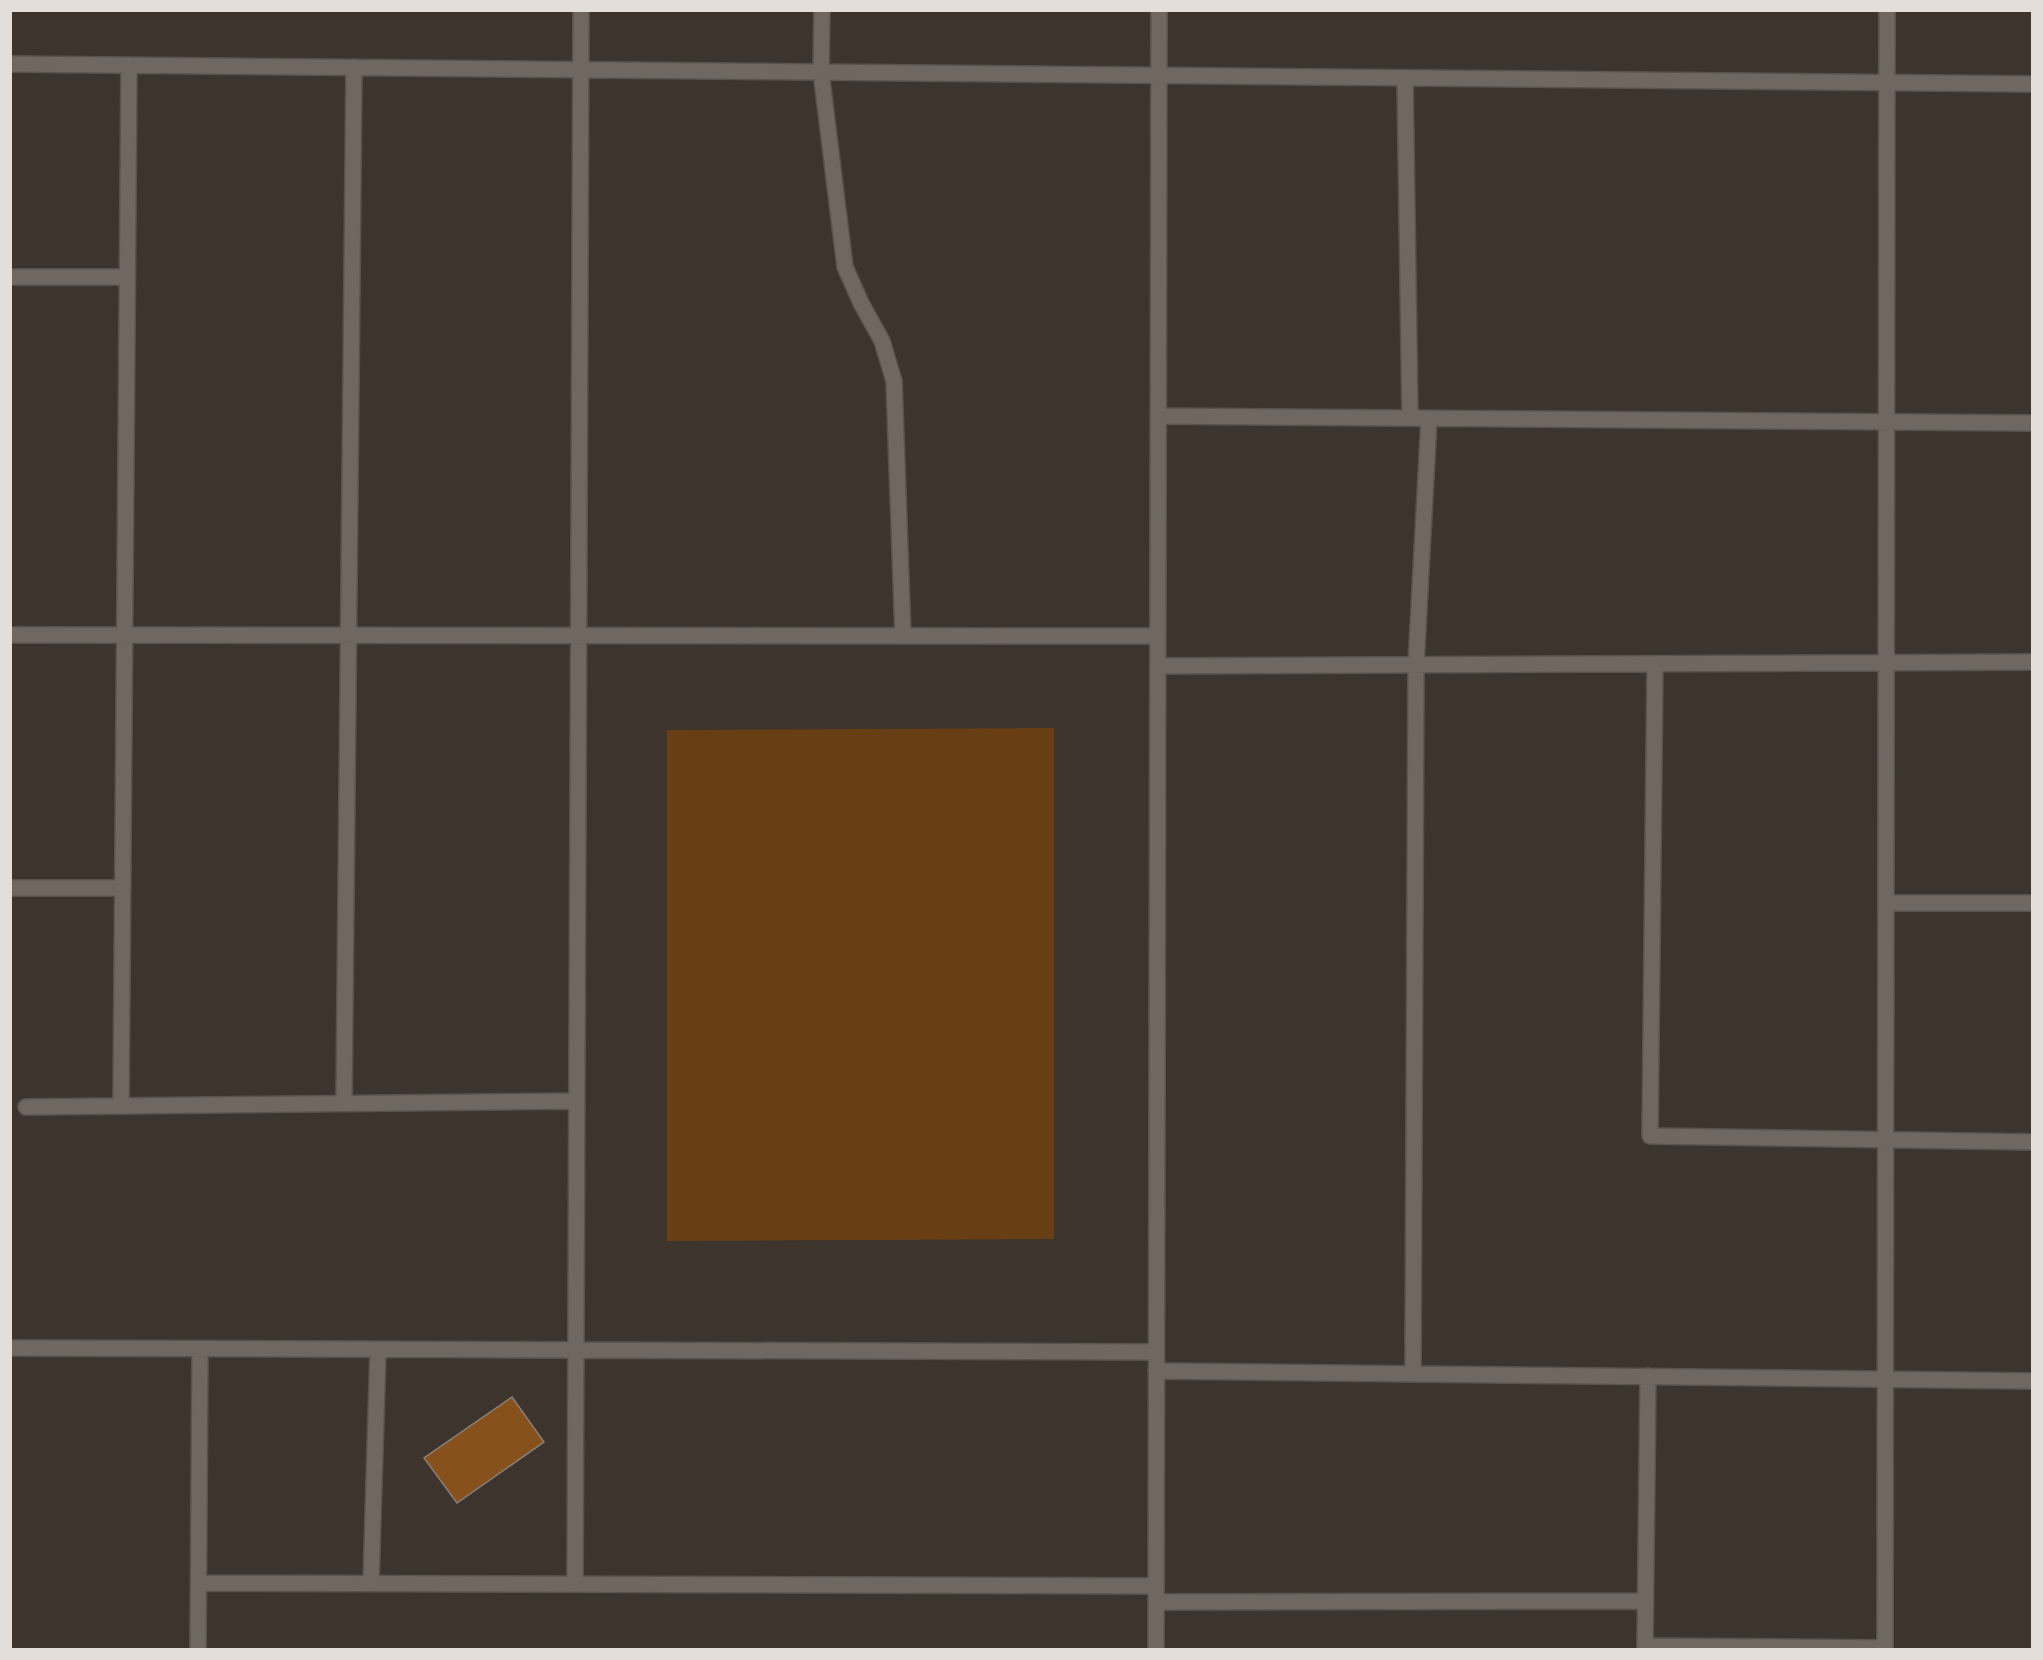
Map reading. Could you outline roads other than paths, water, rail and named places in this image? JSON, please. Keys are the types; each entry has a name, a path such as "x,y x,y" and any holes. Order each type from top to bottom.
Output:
{"street":[{"path":"575,1584 581,10"},
{"path":"822,10 821,72 845,267 882,341 894,381 903,636"},
{"path":"1156,1650 1159,10"},
{"path":"1648,1376 1645,1648 1885,1649 1887,10"},
{"path":"10,64 2032,84"},
{"path":"121,1106 129,65"},
{"path":"344,1103 354,67"},
{"path":"1406,78 1410,418"},
{"path":"10,277 127,277"},
{"path":"1158,416 2032,423"},
{"path":"1413,1373 1416,665 1428,419"},
{"path":"10,635 1157,636"},
{"path":"1158,666 2032,662"},
{"path":"1655,664 1650,1136 2032,1142"},
{"path":"10,888 123,888"},
{"path":"1886,903 2032,903"},
{"path":"26,1107 577,1101"},
{"path":"10,1348 1156,1352"},
{"path":"198,1650 200,1349"},
{"path":"371,1583 378,1350"},
{"path":"1156,1371 2032,1381"},
{"path":"199,1583 575,1584 1645,1601"}]}
